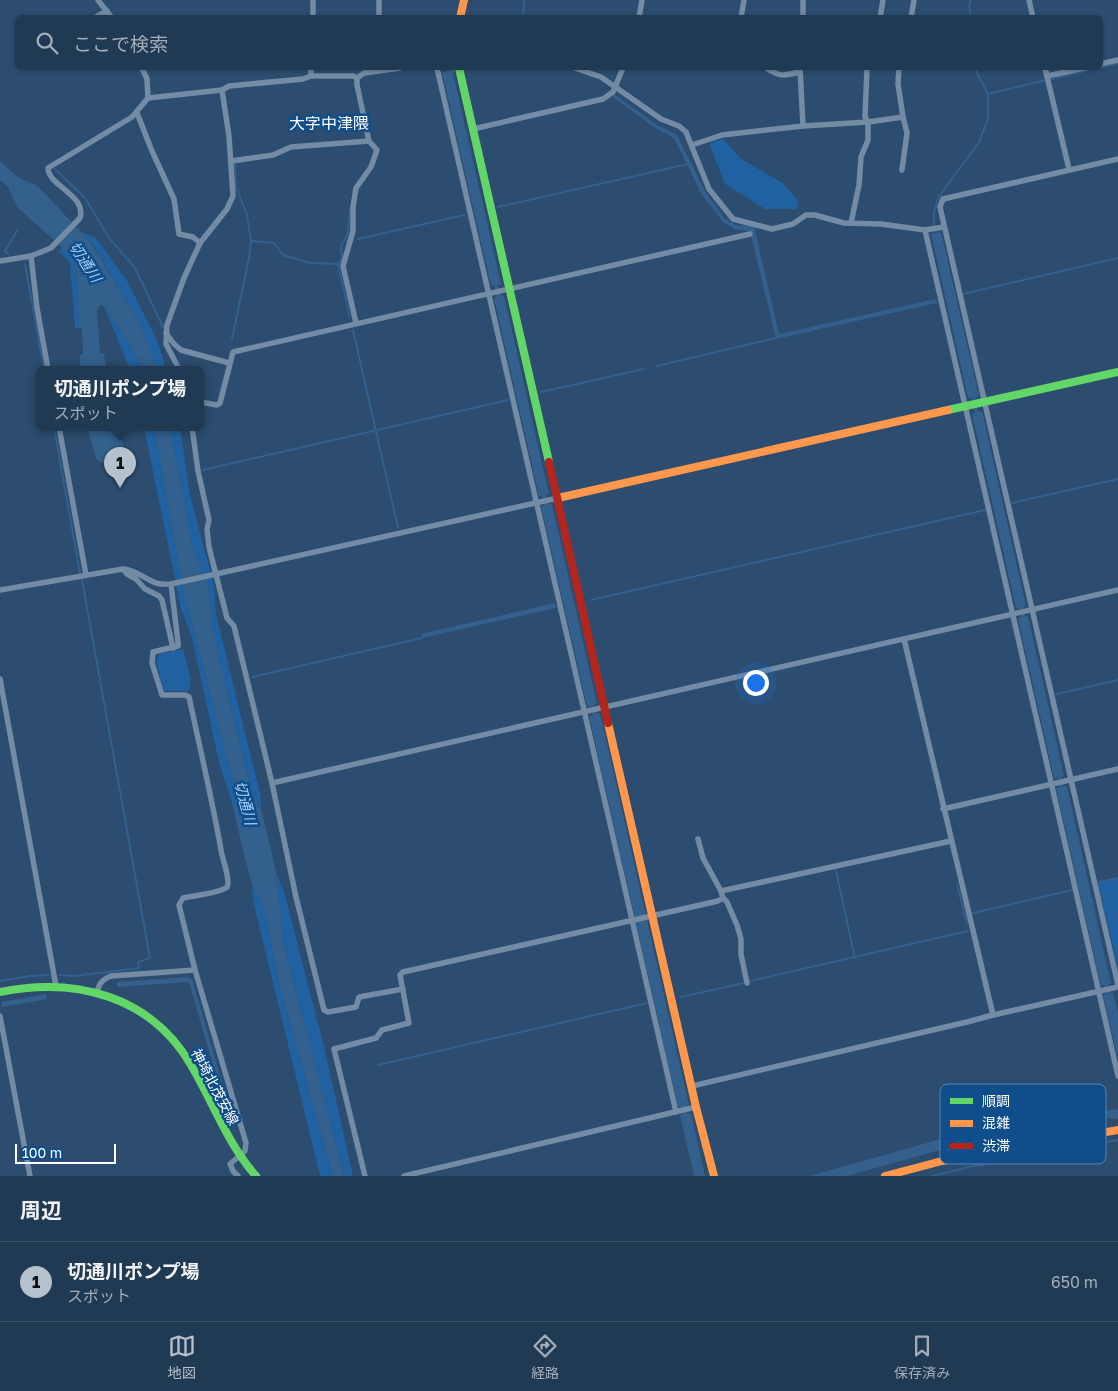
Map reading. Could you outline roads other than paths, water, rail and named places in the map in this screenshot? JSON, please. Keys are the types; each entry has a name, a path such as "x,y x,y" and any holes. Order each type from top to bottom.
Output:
{"street":[{"path":"98,0 110,15"},
{"path":"313,0 313,15"},
{"path":"379,15 380,0"},
{"path":"461,15 464,0"},
{"path":"640,15 642,0"},
{"path":"742,15 744,0"},
{"path":"803,0 803,15"},
{"path":"881,15 884,0"},
{"path":"913,15 914,0"},
{"path":"1028,0 1032,15"},
{"path":"100,15 107,12"},
{"path":"1103,63 1118,60"},
{"path":"0,261 31,256 51,248 80,218 82,214 78,202 50,174 48,168 136,113 148,98 147,79 143,70"},
{"path":"310,76 311,70"},
{"path":"357,78 373,70"},
{"path":"437,70 488,293 594,709 650,916 714,1176"},
{"path":"459,70 558,498 633,920 682,1110"},
{"path":"581,70 601,77 613,92 679,126 686,132 709,189 733,219 772,229 793,224 806,215 816,215 844,223 881,224 925,230 944,227"},
{"path":"473,129 603,100 613,92 623,70"},
{"path":"769,70 775,74 785,76 800,70 803,126"},
{"path":"851,223 859,185 861,157 868,140 868,122 865,117 867,70"},
{"path":"899,70 898,84 907,133 902,170"},
{"path":"1046,70 1069,170"},
{"path":"1047,76 1075,70"},
{"path":"148,98 222,90 229,86 281,82 310,76 353,76 357,78"},
{"path":"356,323 343,266 353,231 353,207 356,188 371,167 377,150 369,141 357,78"},
{"path":"177,366 166,344 167,325 184,278 200,243 231,203 233,196 229,136 222,90"},
{"path":"136,113 174,199 179,234 193,237 200,243"},
{"path":"692,144 722,135 803,126 868,122 903,117"},
{"path":"231,161 273,155 291,147 369,141"},
{"path":"1118,159 943,199 940,207 975,404 1019,612 1105,990 1118,1076"},
{"path":"692,1086 1118,986 1032,609 925,230"},
{"path":"204,403 216,405 220,403 233,352 750,234"},
{"path":"31,256 37,308 47,366"},
{"path":"166,333 181,350 229,364"},
{"path":"0,590 124,569 132,570 157,584 172,584 1118,372"},
{"path":"60,431 86,575"},
{"path":"193,431 198,472 209,520 209,547 214,574 227,618 234,626 324,1010 328,1012 356,1007 359,997 402,989"},
{"path":"124,569 127,574 136,579 145,589 159,596 162,600 173,648"},
{"path":"172,584 178,646 153,652 152,663 162,695 184,694 189,697 229,881 227,886 221,890 183,898 179,905 195,970 246,1143 245,1151 230,1164 238,1176"},
{"path":"272,783 1118,590"},
{"path":"904,639 993,1015"},
{"path":"0,679 56,986"},
{"path":"943,809 1118,769"},
{"path":"698,839 703,858 737,925 748,983"},
{"path":"721,891 951,841"},
{"path":"365,1176 334,1049 376,1038 382,1030 409,1023 400,975 402,972 718,901 722,898"},
{"path":"98,993 99,984 111,976 195,970"},
{"name":"神埼北茂安線","path":"0,992 28,987 56,986 76,988 117,1000 142,1013 179,1046 200,1080 226,1135 239,1156 256,1176"},
{"path":"0,1016 30,1176"},
{"path":"404,1176 696,1107"},
{"path":"885,1176 940,1162"}],"water":[{"path":"454,70 455,72 453,73 501,284 498,285 501,296 504,296 549,494 546,495 548,504 552,504 597,704 594,705 596,714 600,713 689,1105 685,1106 687,1113 691,1113 705,1176 694,1176 680,1115 684,1114 682,1107 678,1107 589,716 593,715 591,706 587,706 541,506 545,505 542,496 539,496 494,298 497,297 494,285 491,286 442,72"},
{"path":"614,94 657,125 677,135 706,193 725,219 736,225 754,226 779,334 936,299 937,303 776,339 750,231 735,229 723,222 702,195 674,138 655,128 613,97"},
{"name":"切通川","path":"0,161 19,178 38,186 91,243 139,322 157,366 140,366 128,342 104,306 100,305 97,311 100,353 104,353 106,366 80,366 80,355 83,354 82,328 79,328 76,266 73,257 18,208 8,187 0,180"},
{"path":"941,232 979,396 975,397 978,412 982,411 1026,606 1023,608 1025,616 1028,616 1064,776 1061,777 1063,786 1067,786 1111,984 1108,985 1110,993 1113,992 1118,1012 1118,1059 1103,995 1106,994 1104,985 1101,986 1056,788 1060,787 1058,778 1054,778 1018,618 1021,617 1019,609 1016,608 972,414 975,413 972,398 968,398 931,234"},
{"path":"88,431 119,431 125,452 119,461 106,465 96,459"},
{"name":"切通川","path":"155,431 171,431 192,545 208,586 214,637 252,793 261,809 276,872 284,945 344,1176 333,1176 278,980 264,906 252,885 234,810 237,797 184,594"},
{"path":"555,603 556,608 422,638 421,634"},
{"path":"188,977 192,979 235,1126 230,1127 228,1122 229,1120 189,982 117,987 117,982"},
{"path":"46,994 47,999 2,1007 1,1002"},
{"path":"1118,1109 1118,1119 1106,1117 1106,1111"},
{"path":"940,1139 940,1150 847,1176 810,1176"}],"waterway":[{"path":"523,15 524,0"},
{"path":"971,0 969,5 971,15"},
{"path":"1103,67 1118,63"},
{"path":"934,226 934,213 938,198 979,142 988,119 988,94 976,70"},
{"path":"1052,79 1089,70"},
{"path":"988,94 1046,80"},
{"path":"235,163 236,187 247,215 251,241 274,243 283,255 310,263 338,264 350,317"},
{"path":"498,207 688,164"},
{"path":"55,169 85,198 109,238 135,268 163,327"},
{"path":"338,264 342,258 341,246 348,234 350,210"},
{"path":"358,239 464,215"},
{"path":"8,254 5,251 17,231"},
{"path":"232,339 251,241"},
{"path":"963,294 1118,258"},
{"path":"25,264 43,366"},
{"path":"353,330 398,528"},
{"path":"657,366 776,338"},
{"path":"541,392 644,369"},
{"path":"203,470 508,400"},
{"path":"55,431 80,573"},
{"path":"1012,503 1118,479"},
{"path":"591,600 985,510"},
{"path":"60,975 74,976 139,968 138,962 150,958 82,580"},
{"path":"252,677 422,638"},
{"path":"1057,694 1118,680"},
{"path":"836,871 855,958"},
{"path":"1099,882 1118,878"},
{"path":"957,884 967,924"},
{"path":"973,913 1072,890"},
{"path":"750,981 968,931"},
{"path":"0,981 49,975"},
{"path":"681,997 744,983"},
{"path":"378,1065 647,1003"},
{"path":"1106,1142 1118,1140"},
{"path":"933,1176 986,1164"}],"place":[{"name":"切通川ポンプ場","path":"120,488"}],"district":[{"name":"大字中津隈","path":"329,123"}]}
